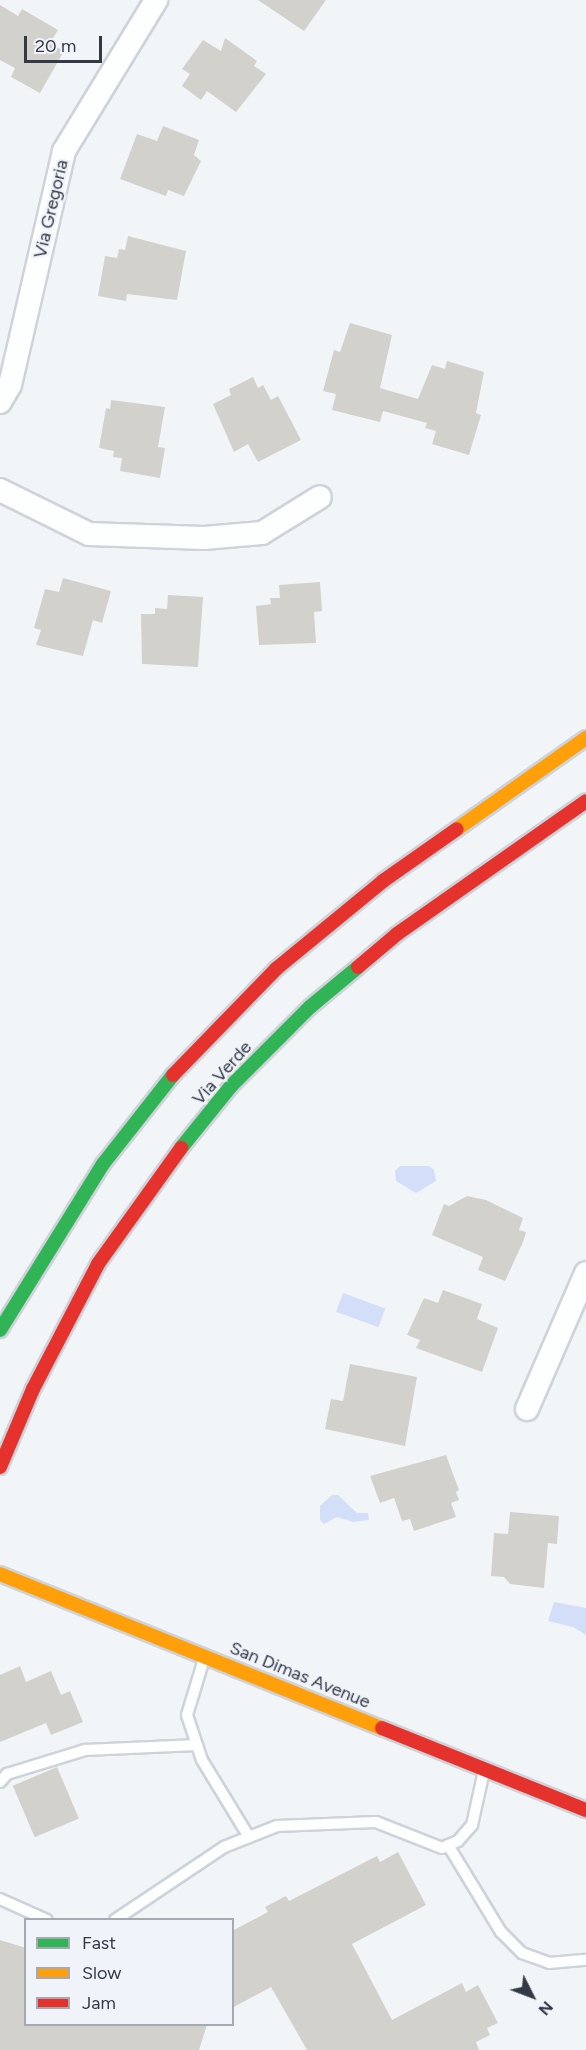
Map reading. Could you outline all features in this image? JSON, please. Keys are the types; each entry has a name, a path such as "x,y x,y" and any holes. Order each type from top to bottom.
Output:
{"main road":[{"name":"Via Verde","path":"0,1330 103,1164 195,1050 276,969 383,881 586,738"},
{"name":"Via Verde","path":"0,1467 33,1389 98,1264 153,1183 231,1086 310,1007 397,934 586,801"},
{"name":"San Dimas Avenue","path":"0,1574 586,1810"}],"street":[{"name":"Via Gregoria","path":"0,402 10,385 64,151 156,0"},
{"path":"0,490 89,534 204,538 262,532 320,497"},
{"path":"527,1409 586,1273"}],"lane":[{"path":"205,1656 187,1714 197,1745 249,1837"},
{"path":"0,1782 7,1774 85,1750 197,1745"},
{"path":"118,1918 224,1846 287,1825 376,1822 442,1848 458,1841 472,1825 484,1768"},
{"path":"448,1845 501,1932 522,1953 549,1963 586,1960"},
{"path":"0,1899 43,1918"}],"water":[{"path":"400,1166 429,1166 434,1170 436,1181 416,1193 396,1181 395,1171"},
{"path":"343,1293 385,1308 378,1327 336,1312"},
{"path":"332,1495 338,1495 357,1513 368,1513 369,1520 353,1522 337,1517 324,1524 320,1520 320,1506"},
{"path":"554,1602 586,1608 586,1635 573,1627 548,1621"}],"building":[{"path":"258,0 326,0 304,31"},
{"path":"0,5 18,16 22,9 58,30 50,43 64,51 40,93 11,77 15,68 0,60"},
{"path":"225,38 257,61 254,66 266,74 236,112 207,91 201,100 182,86 190,74 182,69 203,40 221,51"},
{"path":"163,126 199,140 194,155 201,161 184,196 168,190 166,196 120,179 137,134 157,141"},
{"path":"128,236 186,251 177,300 127,294 126,301 98,296 105,256 117,258 119,249 125,250"},
{"path":"350,323 392,335 380,388 418,399 432,365 445,369 447,361 484,372 476,413 481,415 469,455 432,444 436,431 425,428 427,423 383,411 380,422 332,410 336,394 323,391 334,350 340,352"},
{"path":"253,377 258,388 263,385 271,400 278,396 301,440 258,462 248,444 234,452 213,404 231,395 229,389"},
{"path":"111,400 165,407 158,447 165,448 160,478 120,471 122,458 113,457 114,451 99,448 106,408 110,409"},
{"path":"63,578 111,591 102,623 93,620 83,656 36,645 41,630 34,628 45,589 59,592"},
{"path":"320,582 322,611 314,612 316,643 259,645 256,606 271,604 270,598 280,598 279,585"},
{"path":"168,595 203,597 198,667 142,664 141,614 155,614 155,608 167,609"},
{"path":"467,1196 486,1200 523,1218 519,1230 526,1232 505,1281 478,1270 483,1257 432,1235 444,1204 449,1206"},
{"path":"443,1290 482,1304 477,1319 498,1328 482,1372 416,1348 420,1340 407,1335 424,1298 438,1303"},
{"path":"350,1364 417,1377 405,1446 325,1429 331,1399 343,1401"},
{"path":"446,1455 459,1490 456,1492 459,1500 451,1503 456,1517 414,1531 410,1519 402,1521 394,1498 380,1503 370,1476"},
{"path":"510,1512 559,1516 557,1544 548,1543 544,1588 510,1584 504,1577 491,1576 494,1533 508,1534"},
{"path":"20,1666 26,1682 51,1671 61,1695 70,1691 83,1722 51,1735 46,1723 0,1742 0,1675"},
{"path":"57,1767 79,1819 35,1837 13,1786"},
{"path":"398,1852 426,1905 352,1944 392,2020 462,1983 466,1992 478,1985 498,2023 487,2028 490,2035 476,2042 479,2050 307,2050 271,1987 234,2007 234,1930 268,1912 265,1907 286,1896 289,1901 377,1856 380,1862"},
{"path":"0,1940 24,1947 24,2026 207,2026 199,2050 0,2050"}],"traffic: fast":[{"path":"181,1148 231,1086 310,1007 358,967"},
{"path":"0,1330 103,1164 173,1075"}],"traffic: slow":[{"path":"457,829 586,738"},
{"path":"0,1574 382,1728"}],"traffic: jam":[{"path":"358,967 397,934 586,801"},
{"path":"173,1075 276,969 383,881 457,829"},
{"path":"0,1467 33,1389 98,1264 181,1148"},
{"path":"382,1728 586,1810"}]}
